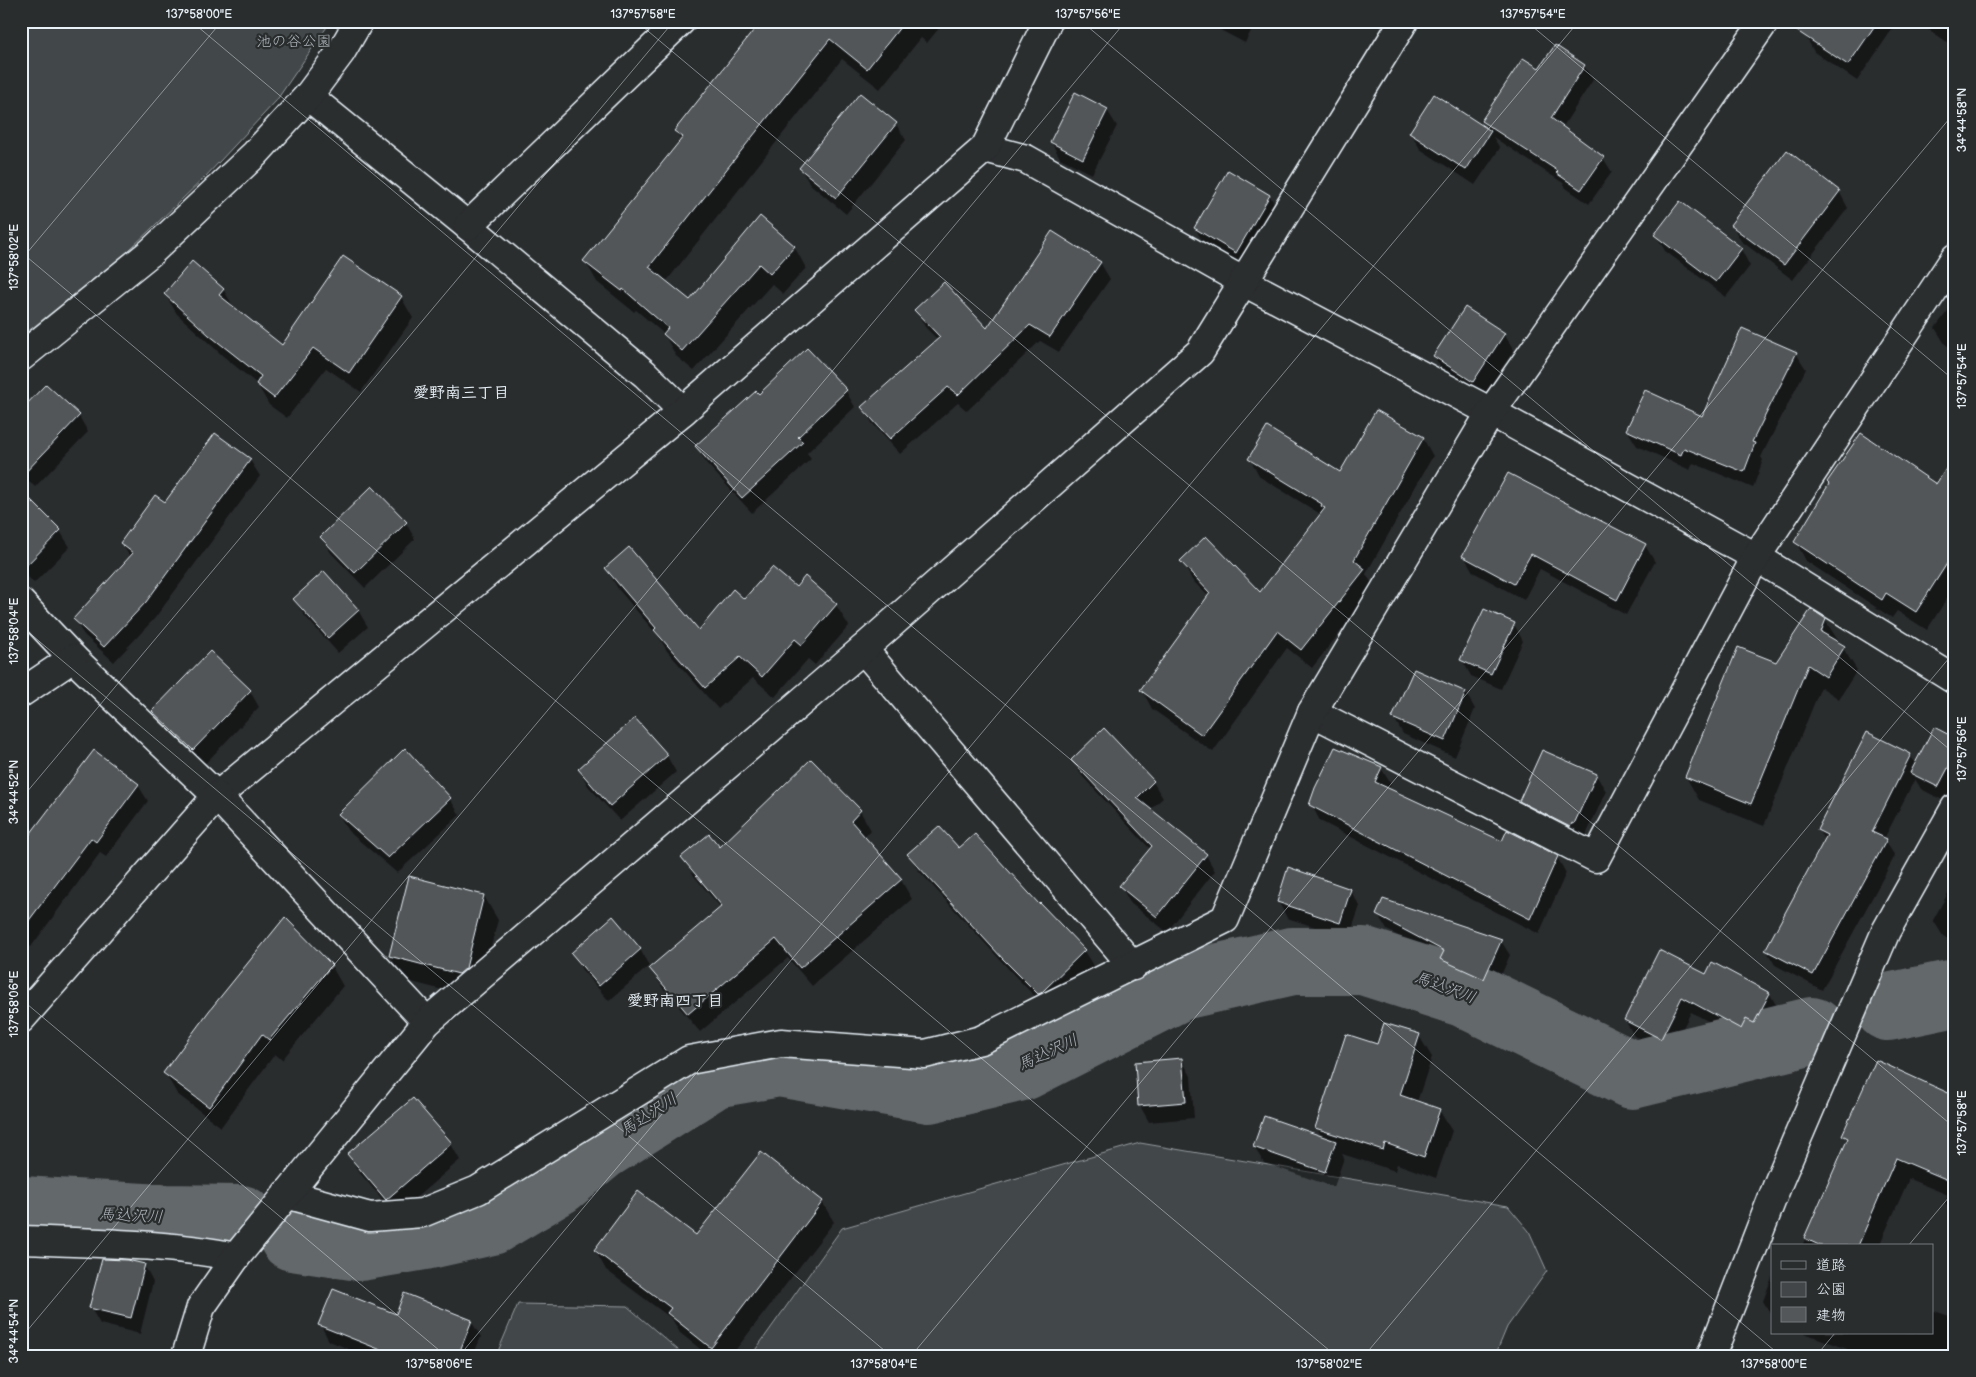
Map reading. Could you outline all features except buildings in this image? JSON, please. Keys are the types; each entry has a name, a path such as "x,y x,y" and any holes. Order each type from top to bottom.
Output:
{"street":[{"path":"21,357 151,252 255,154 308,96 341,52 359,21"},
{"path":"468,226 681,21"},
{"path":"21,1019 216,796 683,411 985,148 1048,21"},
{"path":"186,1356 202,1306 236,1257 428,1022 862,649 1200,352 1404,21"},
{"path":"286,1194 370,1217 422,1213 478,1190 689,1060 781,1043 925,1054 981,1040 1225,919 1312,712 1492,412 1765,21"},
{"path":"308,96 468,226 645,374 683,411"},
{"path":"985,148 1026,159 1244,282 1492,412 1756,557 1955,680"},
{"path":"1312,712 1596,858 1756,557 1955,258"},
{"path":"21,603 73,658 216,796 428,1022"},
{"path":"862,649 1133,966"},
{"path":"21,694 73,658"},
{"path":"1711,1356 1779,1181 1886,931 1955,808"},
{"path":"21,1240 106,1243 200,1250 236,1257"}],"green space":[{"name":"池の谷公園","path":"21,21 331,21 276,101 206,176 127,252 21,337"},
{"path":"1140,1143 1508,1206 1529,1231 1547,1271 1507,1327 1495,1356 751,1356 842,1228"},
{"path":"518,1304 627,1306 685,1356 496,1356"}],"waterway":[{"name":"馬込沢川","path":"293,1237 360,1247 424,1236 491,1221 558,1181 601,1146 714,1074 779,1063 929,1089 1022,1067 1181,986 1292,961 1364,961 1464,993 1632,1075 1812,1031"},
{"name":"馬込沢川","path":"1888,1007 1955,993"},
{"name":"馬込沢川","path":"21,1210 161,1218 241,1219"}],"district":[{"name":"愛野南三丁目","path":"461,393"},
{"name":"愛野南四丁目","path":"675,1001"}]}
